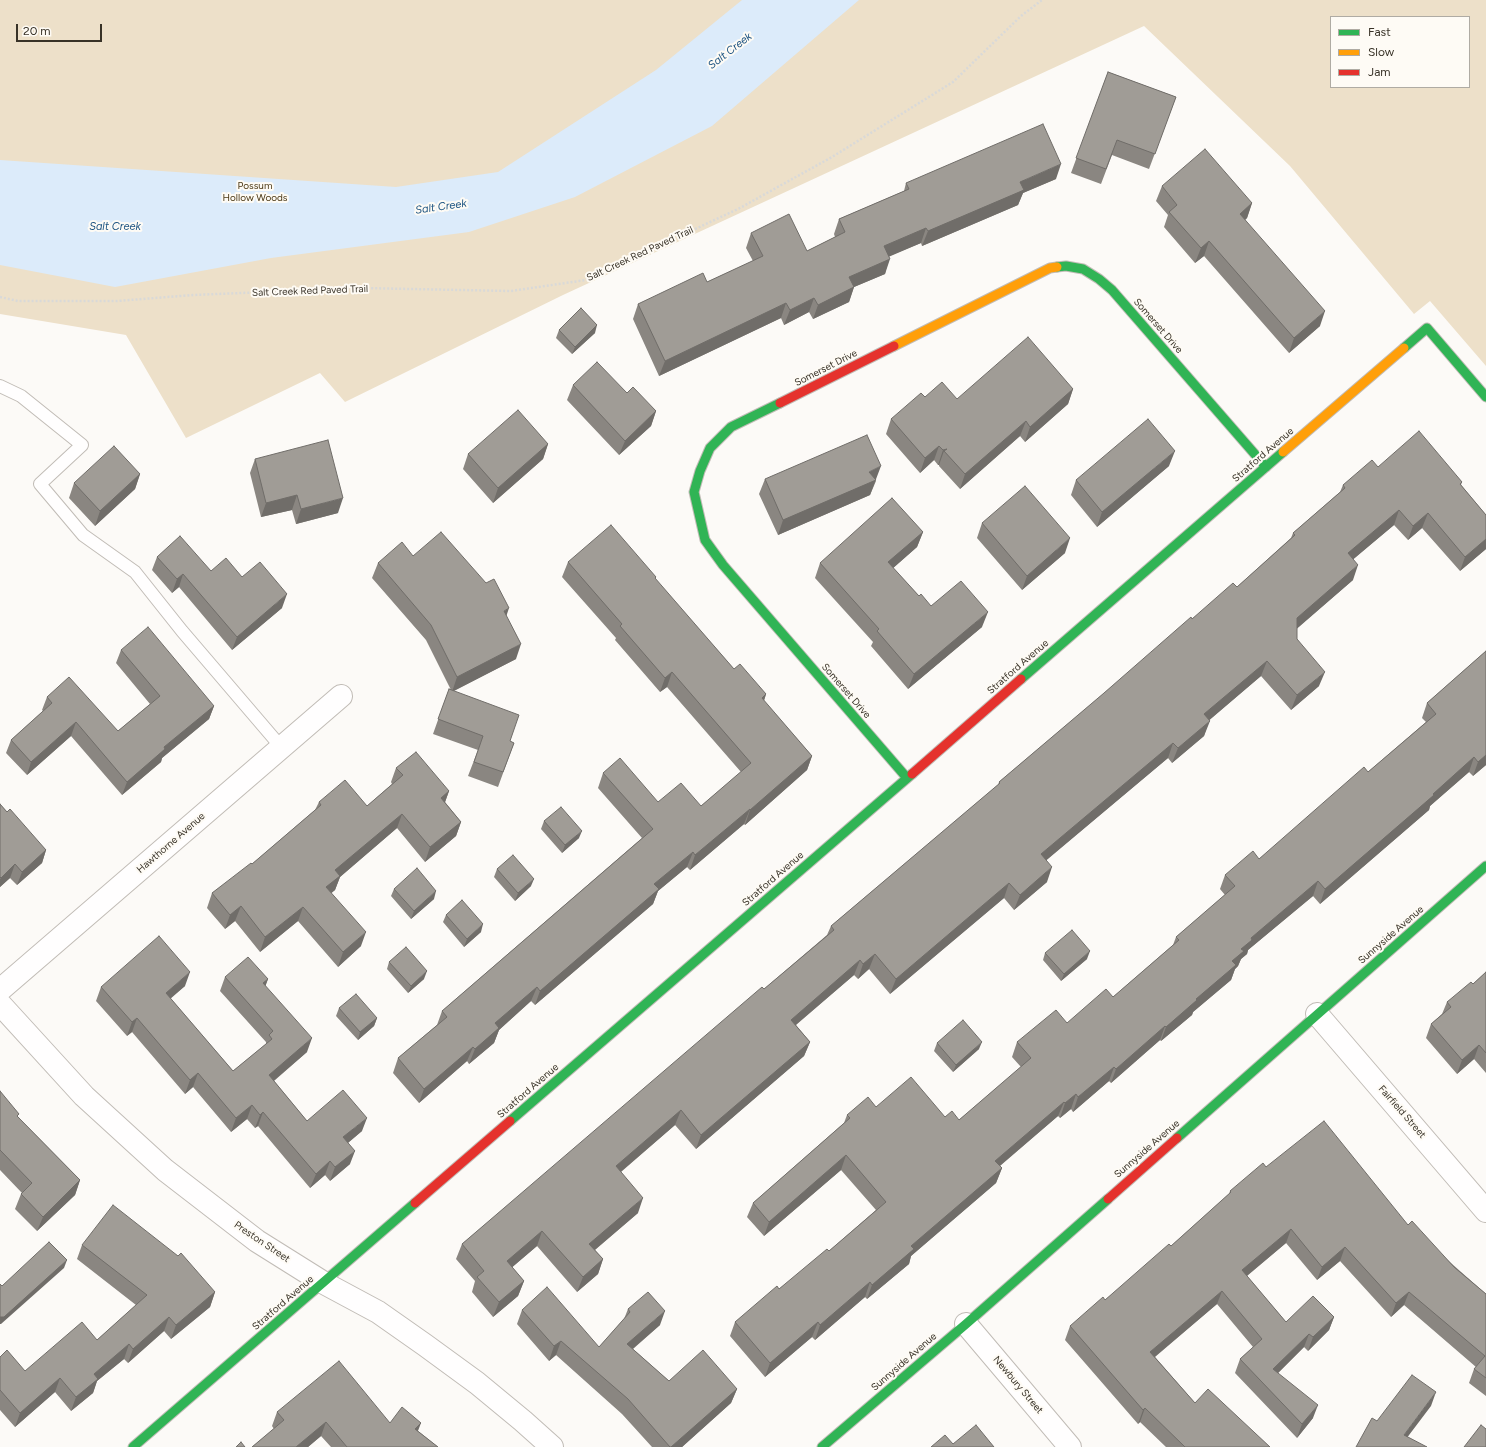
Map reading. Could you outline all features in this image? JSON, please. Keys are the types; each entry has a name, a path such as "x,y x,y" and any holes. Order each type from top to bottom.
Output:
{"street":[{"name":"Somerset Drive","path":"907,778 722,566 705,540 694,492 700,471 710,448 732,427 1050,268 1066,266 1084,269 1100,279 1112,290 1266,467"},
{"name":"Stratford Avenue","path":"133,1447 1427,328 1486,396"},
{"name":"Hawthorne Avenue","path":"0,990 341,696"},
{"name":"Sunnyside Avenue","path":"822,1447 966,1324 1486,866"},
{"name":"Preston Street","path":"0,1004 84,1096 165,1170 257,1241 324,1283 378,1312 425,1345 477,1383 552,1447"},
{"name":"Fairfield Street","path":"1317,1014 1486,1211"},
{"name":"Newbury Street","path":"966,1324 1070,1447"}],"lane":[{"path":"0,386 21,396 82,445 40,484 83,535 135,572 182,631 282,748"}],"path":[{"name":"Salt Creek Red Paved Trail","path":"0,297 18,301 117,301 193,295 362,288 511,292 586,280 738,209 838,153 953,82 1021,16 1042,0"}],"green space":[{"name":"Possum Hollow Woods","path":"0,0 1486,0 1486,366 1430,301 1414,314 1290,166 1144,26 563,295 345,402 320,373 186,438 126,335 0,314"}],"water":[{"name":"Salt Creek","path":"742,0 859,0 712,126 575,197 469,232 271,258 115,287 0,265 0,160 396,187 498,172 656,70"}],"building":[{"path":"1108,72 1176,97 1155,154 1117,140 1106,169 1076,158"},
{"path":"1043,124 1061,164 1020,182 1024,190 928,231 926,228 884,246 890,259 849,277 854,287 818,305 814,298 790,310 786,303 665,361 638,304 703,273 707,282 763,256 751,233 789,214 807,251 845,232 839,219 909,189 906,183"},
{"path":"1205,149 1252,203 1240,214 1325,311 1294,338 1209,241 1201,248 1169,212 1177,205 1162,186"},
{"path":"581,308 597,325 575,347 559,330"},
{"path":"1028,337 1073,389 1030,427 1026,421 965,474 944,451 947,449 943,450 939,446 925,458 891,419 921,393 925,397 942,382 957,399"},
{"path":"597,362 627,393 633,387 656,411 625,441 573,385"},
{"path":"518,410 548,444 498,488 468,454"},
{"path":"1148,419 1175,451 1102,512 1076,480"},
{"path":"1419,431 1462,482 1460,484 1486,515 1486,539 1465,557 1428,513 1413,526 1399,510 1348,553 1358,565 1297,618 1297,639 1325,672 1297,695 1267,661 1204,714 1210,721 1178,748 1173,743 1041,854 1052,867 1020,895 1009,883 896,979 875,954 863,964 860,960 791,1020 810,1042 701,1135 681,1110 616,1166 643,1198 589,1244 603,1259 583,1277 542,1231 507,1261 524,1281 499,1302 477,1277 484,1271 462,1244 762,987 764,989 834,930 831,926 1000,783 999,782 1191,617 1192,619 1233,583 1237,587 1295,535 1293,533 1345,488 1343,485 1372,460 1378,467"},
{"path":"867,435 881,466 869,472 876,480 783,520 765,479"},
{"path":"328,440 343,498 301,509 297,495 266,503 255,459"},
{"path":"114,446 140,474 100,511 74,483"},
{"path":"1025,486 1070,538 1027,576 982,523"},
{"path":"892,498 923,532 888,562 919,596 921,594 931,606 961,581 988,612 914,674 877,631 879,629 820,563"},
{"path":"611,525 734,669 740,664 766,694 762,698 812,756 695,855 693,852 654,884 659,889 540,991 537,987 495,1023 499,1028 475,1049 473,1047 424,1089 398,1058 447,1017 442,1011 653,829 603,773 620,758 658,802 681,783 701,806 751,763 672,672 665,678 620,626 622,624 568,562"},
{"path":"441,532 486,583 494,579 509,608 504,611 521,644 457,677 431,625 378,563 402,542 413,556"},
{"path":"180,536 211,571 226,558 242,577 260,562 287,594 237,637 183,574 177,579 157,557"},
{"path":"148,627 214,706 164,747 165,749 127,782 76,722 31,762 11,740 52,703 47,697 69,677 118,731 160,696 121,650"},
{"path":"1486,651 1486,755 1478,762 1474,757 1433,794 1434,795 1325,889 1318,881 1251,938 1252,940 1241,949 1244,951 1232,961 1236,965 1166,1027 1165,1026 1116,1069 1114,1067 1078,1097 1076,1094 1065,1103 1064,1102 995,1161 1002,1168 911,1246 914,1249 872,1285 870,1282 820,1325 818,1322 770,1363 735,1322 777,1286 779,1289 827,1249 829,1251 886,1202 846,1155 769,1222 753,1203 850,1118 847,1115 868,1097 876,1107 911,1077 945,1117 952,1111 959,1120 1031,1058 1017,1042 1056,1010 1067,1023 1106,989 1113,997 1179,940 1176,937 1235,886 1225,875 1253,851 1259,859 1364,767 1368,772 1436,714 1427,703"},
{"path":"449,689 519,715 510,741 514,743 503,772 474,762 483,736 438,719"},
{"path":"416,752 449,791 441,798 461,822 430,847 402,814 335,870 340,876 326,887 366,932 343,952 303,907 265,937 241,906 230,915 212,893 251,863 252,864 321,805 319,802 345,780 367,806 403,775 396,768"},
{"path":"0,804 7,812 10,809 46,850 22,872 15,864 1,878 0,877"},
{"path":"561,807 582,831 565,845 544,821"},
{"path":"513,855 534,879 518,893 497,869"},
{"path":"417,868 436,891 414,911 394,889"},
{"path":"462,900 483,924 467,939 446,915"},
{"path":"1072,930 1090,951 1064,974 1045,953"},
{"path":"159,936 190,972 166,993 233,1071 272,1039 269,1035 273,1031 225,977 248,957 268,979 263,983 312,1038 269,1075 307,1121 343,1090 367,1118 343,1137 355,1151 335,1167 330,1161 316,1174 263,1112 260,1115 252,1105 236,1118 198,1073 190,1080 137,1018 132,1022 101,987"},
{"path":"406,947 427,971 411,986 389,962"},
{"path":"1486,972 1486,1053 1479,1045 1462,1060 1431,1024 1451,1007 1447,1002 1471,982 1473,984"},
{"path":"356,994 377,1018 360,1032 339,1008"},
{"path":"963,1020 982,1042 956,1065 937,1043"},
{"path":"0,1091 19,1114 17,1116 80,1180 43,1217 21,1194 32,1183 0,1150"},
{"path":"1324,1121 1408,1225 1412,1221 1454,1267 1486,1294 1486,1378 1474,1369 1485,1356 1409,1292 1396,1303 1345,1247 1322,1267 1291,1229 1242,1270 1286,1322 1313,1296 1334,1317 1313,1337 1309,1334 1273,1369 1318,1405 1302,1424 1240,1359 1262,1339 1222,1291 1150,1352 1195,1403 1208,1389 1270,1447 1185,1447 1145,1408 1143,1410 1070,1326 1103,1297 1105,1300 1169,1244 1171,1246 1231,1192 1230,1191 1263,1163 1266,1167"},
{"path":"113,1205 178,1256 181,1253 215,1292 176,1325 169,1317 133,1349 129,1344 94,1374 98,1379 76,1397 60,1378 20,1413 0,1390 0,1357 7,1350 25,1371 82,1322 97,1340 147,1295 82,1245"},
{"path":"49,1242 67,1260 4,1317 0,1317 0,1284 2,1286"},
{"path":"547,1287 599,1347 630,1312 628,1309 648,1292 665,1311 627,1344 669,1381 703,1350 737,1389 670,1447 628,1399 561,1341 554,1346 522,1310"},
{"path":"339,1361 390,1423 402,1407 421,1423 415,1429 438,1447 347,1447 326,1422 296,1447 252,1447 284,1420 277,1412"},
{"path":"1412,1375 1436,1392 1404,1435 1427,1447 1356,1447 1372,1418 1377,1421"},
{"path":"976,1425 994,1447 931,1447 945,1435 953,1444"},
{"path":"1481,1425 1486,1429 1486,1447 1464,1447"},
{"path":"241,1442 245,1447 236,1447"}],"traffic: fast":[{"path":"1057,267 1066,266 1083,269 1099,279 1112,290 1266,467"},
{"path":"1404,348 1427,328 1486,397"},
{"path":"780,403 731,427 710,448 700,471 694,492 705,540 723,565 907,778"},
{"path":"1021,679 1283,452"},
{"path":"510,1121 912,774"},
{"path":"1177,1138 1486,866"},
{"path":"822,1447 966,1324 1108,1199"},
{"path":"133,1447 415,1203"}],"traffic: slow":[{"path":"894,346 1050,268 1057,267"},
{"path":"1283,452 1404,348"}],"traffic: jam":[{"path":"780,403 894,346"},
{"path":"912,774 1021,679"},
{"path":"415,1203 510,1121"},
{"path":"1108,1199 1177,1138"}]}
